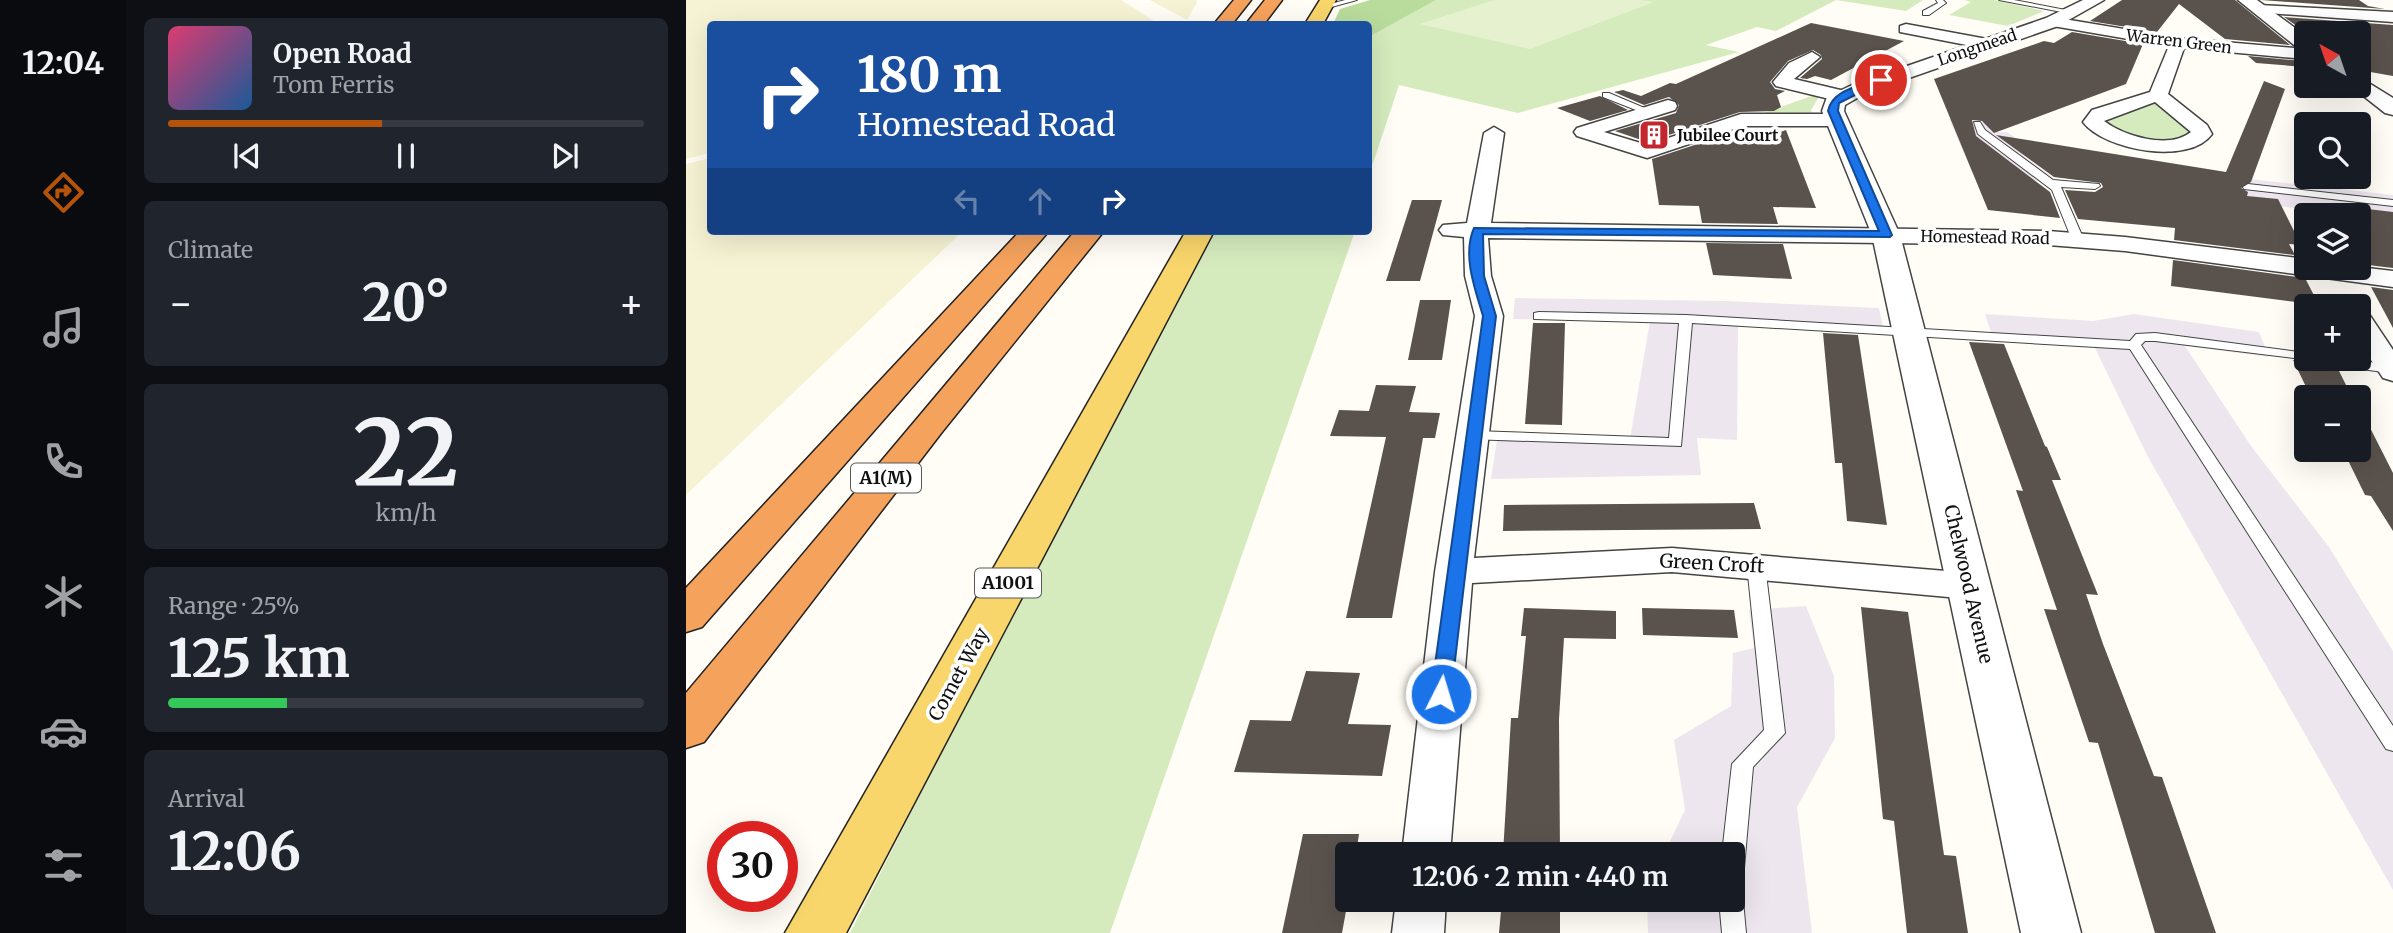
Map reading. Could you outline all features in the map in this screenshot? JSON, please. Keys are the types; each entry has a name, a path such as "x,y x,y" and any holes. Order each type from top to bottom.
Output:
{"highway":[{"path":"1226,21 1243,0"},
{"path":"1257,21 1274,0"},
{"name":"A1(M)","path":"686,616 1031,235"},
{"name":"A1(M)","path":"686,728 929,424 1087,235"}],"main road":[{"path":"1316,21 1326,4"},
{"name":"Comet Way","path":"815,933 1198,235"}],"street":[{"name":"Longmead","path":"1842,96 2052,22 2096,0"},
{"path":"2373,0 2391,17"},
{"path":"2253,5 2391,17"},
{"path":"2253,5 2294,36"},
{"name":"Warren Green","path":"2052,22 2178,43 2294,53"},
{"path":"1906,29 1987,44"},
{"path":"2158,95 2178,43"},
{"path":"1812,57 1795,67 1782,82 1842,96"},
{"path":"2371,92 2393,108"},
{"path":"2158,95 2200,129 2202,134 2198,140 2175,145 2137,142 2110,135 2092,122 2099,114 2158,95"},
{"path":"1842,96 1835,102 1835,120 1886,235"},
{"path":"1659,109 1584,132 1647,152 1741,120 1835,120"},
{"path":"1427,842 1454,572 1489,316 1478,276 1475,246 1464,230 1494,133"},
{"name":"Homestead Road","path":"1464,230 2078,240 2294,266"},
{"name":"Chelwood Avenue","path":"1886,235 2051,933"},
{"name":"Homestead Road","path":"2371,276 2393,279"},
{"path":"2325,280 2339,294"},
{"path":"2371,339 2392,371"},
{"name":"Green Croft","path":"1454,572 1625,561 1756,565 1970,586"},
{"path":"1418,933 1420,912"}],"lane":[{"path":"1326,4 1354,0"},
{"path":"1926,13 1943,3 1939,0"},
{"path":"2002,0 2072,12"},
{"path":"1606,95 1659,109"},
{"path":"1977,124 1981,132 2057,188 2078,240"},
{"path":"2052,183 2095,186"},
{"path":"2248,187 2393,204"},
{"path":"1539,316 1686,319 2134,345"},
{"path":"1474,436 1676,443 1686,319"},
{"path":"2134,345 2141,337 2155,337 2294,355"},
{"path":"2134,345 2392,740"},
{"path":"2371,368 2392,371"},
{"path":"1735,842 1743,764 1775,733 1756,565"},
{"path":"1732,912 1734,933"}],"shaded area":[{"path":"686,0 1121,0 1154,21 707,21 707,154 686,159"},
{"path":"1150,0 1196,0 1197,2 1187,20"},
{"path":"1949,119 1986,123 1993,132 2007,132 2035,152 2021,154 2062,184 1972,172"},
{"path":"707,159 707,235 959,235 686,495 686,164"},
{"path":"2231,177 2294,184 2294,189 2339,189 2393,195 2393,219 2371,217 2371,203 2294,203 2294,208 2241,202"},
{"path":"1515,298 1725,301 1879,308 1884,332 1738,324 1737,440 1697,438 1701,475 1491,479 1498,433 1630,439 1650,321 1513,319"},
{"path":"1985,314 2093,321 2134,314 2259,332 2269,357 2185,346 2251,446 2329,547 2393,651 2393,890 2147,455 2094,346 1993,339"},
{"path":"1806,606 1834,676 1835,738 1797,807 1812,933 1648,933 1647,912 1745,912 1745,842 1670,842 1685,810 1674,740 1731,706 1733,653 1754,648 1749,610"}],"green space":[{"path":"1370,0 1436,0 1372,35 1372,21 1334,21 1340,9"},
{"path":"1436,0 1836,0 1776,31 1757,27 1706,45 1739,52 1518,113 1399,85 1372,166 1372,35"},
{"path":"1494,0 1654,2 1530,49 1420,24"},
{"path":"1836,0 1923,0 1906,11"},
{"path":"1964,0 1994,0 2044,11 2008,26 1949,15 1971,2"},
{"path":"1820,95 1811,110 1813,117 1753,117"},
{"path":"2148,101 2158,103 2195,131 2193,137 2167,141 2145,140 2102,121"},
{"path":"1214,235 1354,235 1110,933 850,933 976,684"}],"building":[{"path":"2122,0 2235,0 2290,45 2225,39 2179,4 2157,32 2090,21"},
{"path":"2261,0 2359,0 2368,6 2385,9"},
{"path":"2284,17 2338,21 2294,21 2294,24"},
{"path":"1811,23 1904,41 1831,80 1815,76 1800,78 1822,59 1821,55 1813,50 1788,61 1770,82 1775,89 1785,91 1777,95 1781,107 1774,111 1740,112 1647,142 1615,131 1676,113 1679,105 1669,97 1644,105 1614,92 1623,90 1641,96 1670,83 1676,84"},
{"path":"2371,23 2393,25 2393,76 2371,72"},
{"path":"2072,32 2143,44 2126,84 1994,133 1982,121 1972,120 1976,136 2050,192 2060,218 1988,210 1934,79 2044,41 2054,43"},
{"path":"2248,56 2294,60 2294,66 2256,63"},
{"path":"2264,81 2285,89 2251,182 2241,188 2248,192 2247,196 2278,199 2294,231 2294,244 2289,244 2294,255 2174,240 2175,228 2078,219 2065,190 2095,192 2103,187 2101,183 2054,177 1996,135 2226,172"},
{"path":"1600,96 1628,110 1590,121 1557,108"},
{"path":"1743,129 1776,129 1777,133 1786,130 1816,208 1773,207 1778,224 1702,223 1699,206 1659,205 1652,159"},
{"path":"1412,200 1442,200 1420,281 1386,281"},
{"path":"2371,209 2393,212 2393,268 2371,265"},
{"path":"1706,243 1783,244 1792,279 1713,275"},
{"path":"2173,260 2294,276 2294,280 2306,280 2313,294 2294,294 2294,302 2171,286"},
{"path":"2371,287 2393,290 2393,328"},
{"path":"1420,300 1451,300 1442,360 1408,360"},
{"path":"1533,323 1565,323 1562,425 1525,424"},
{"path":"1823,333 1858,335 1887,525 1847,521 1842,463 1835,463"},
{"path":"1969,342 2004,344 2061,480 2052,480 2098,595 2086,594 2103,644 2154,776 2162,777 2216,933 2155,933 2098,743 2089,742 2044,609 2057,610 2016,490 2023,491"},
{"path":"2298,371 2339,371 2346,385 2305,385"},
{"path":"1376,385 1416,386 1409,412 1440,413 1435,438 1423,438 1392,618 1346,618 1386,437 1330,436 1339,410 1369,411"},
{"path":"2371,430 2393,473 2393,531 2371,496 2365,495 2349,462 2371,462"},
{"path":"1754,503 1761,529 1503,531 1504,505"},
{"path":"1861,607 1908,612 1944,855 1956,856 1968,933 1907,933 1894,821 1883,819"},
{"path":"1524,608 1616,611 1616,639 1564,638 1559,719 1560,842 1504,842 1511,718 1518,718 1526,636 1521,636"},
{"path":"1642,608 1734,610 1738,638 1643,635"},
{"path":"1306,671 1360,673 1348,724 1391,725 1382,776 1234,772 1250,720 1291,721"},
{"path":"1303,834 1359,834 1358,842 1335,842 1335,912 1346,912 1342,933 1282,933"},
{"path":"1501,912 1560,912 1560,933 1499,933"}],"place":[{"name":"Jubilee Court","path":"1654,135"}],"route":[{"path":"1441,694 1454,572 1489,316 1478,276 1475,246 1478,230 1886,235 1833,111 1835,102 1842,96 1881,80"}]}
